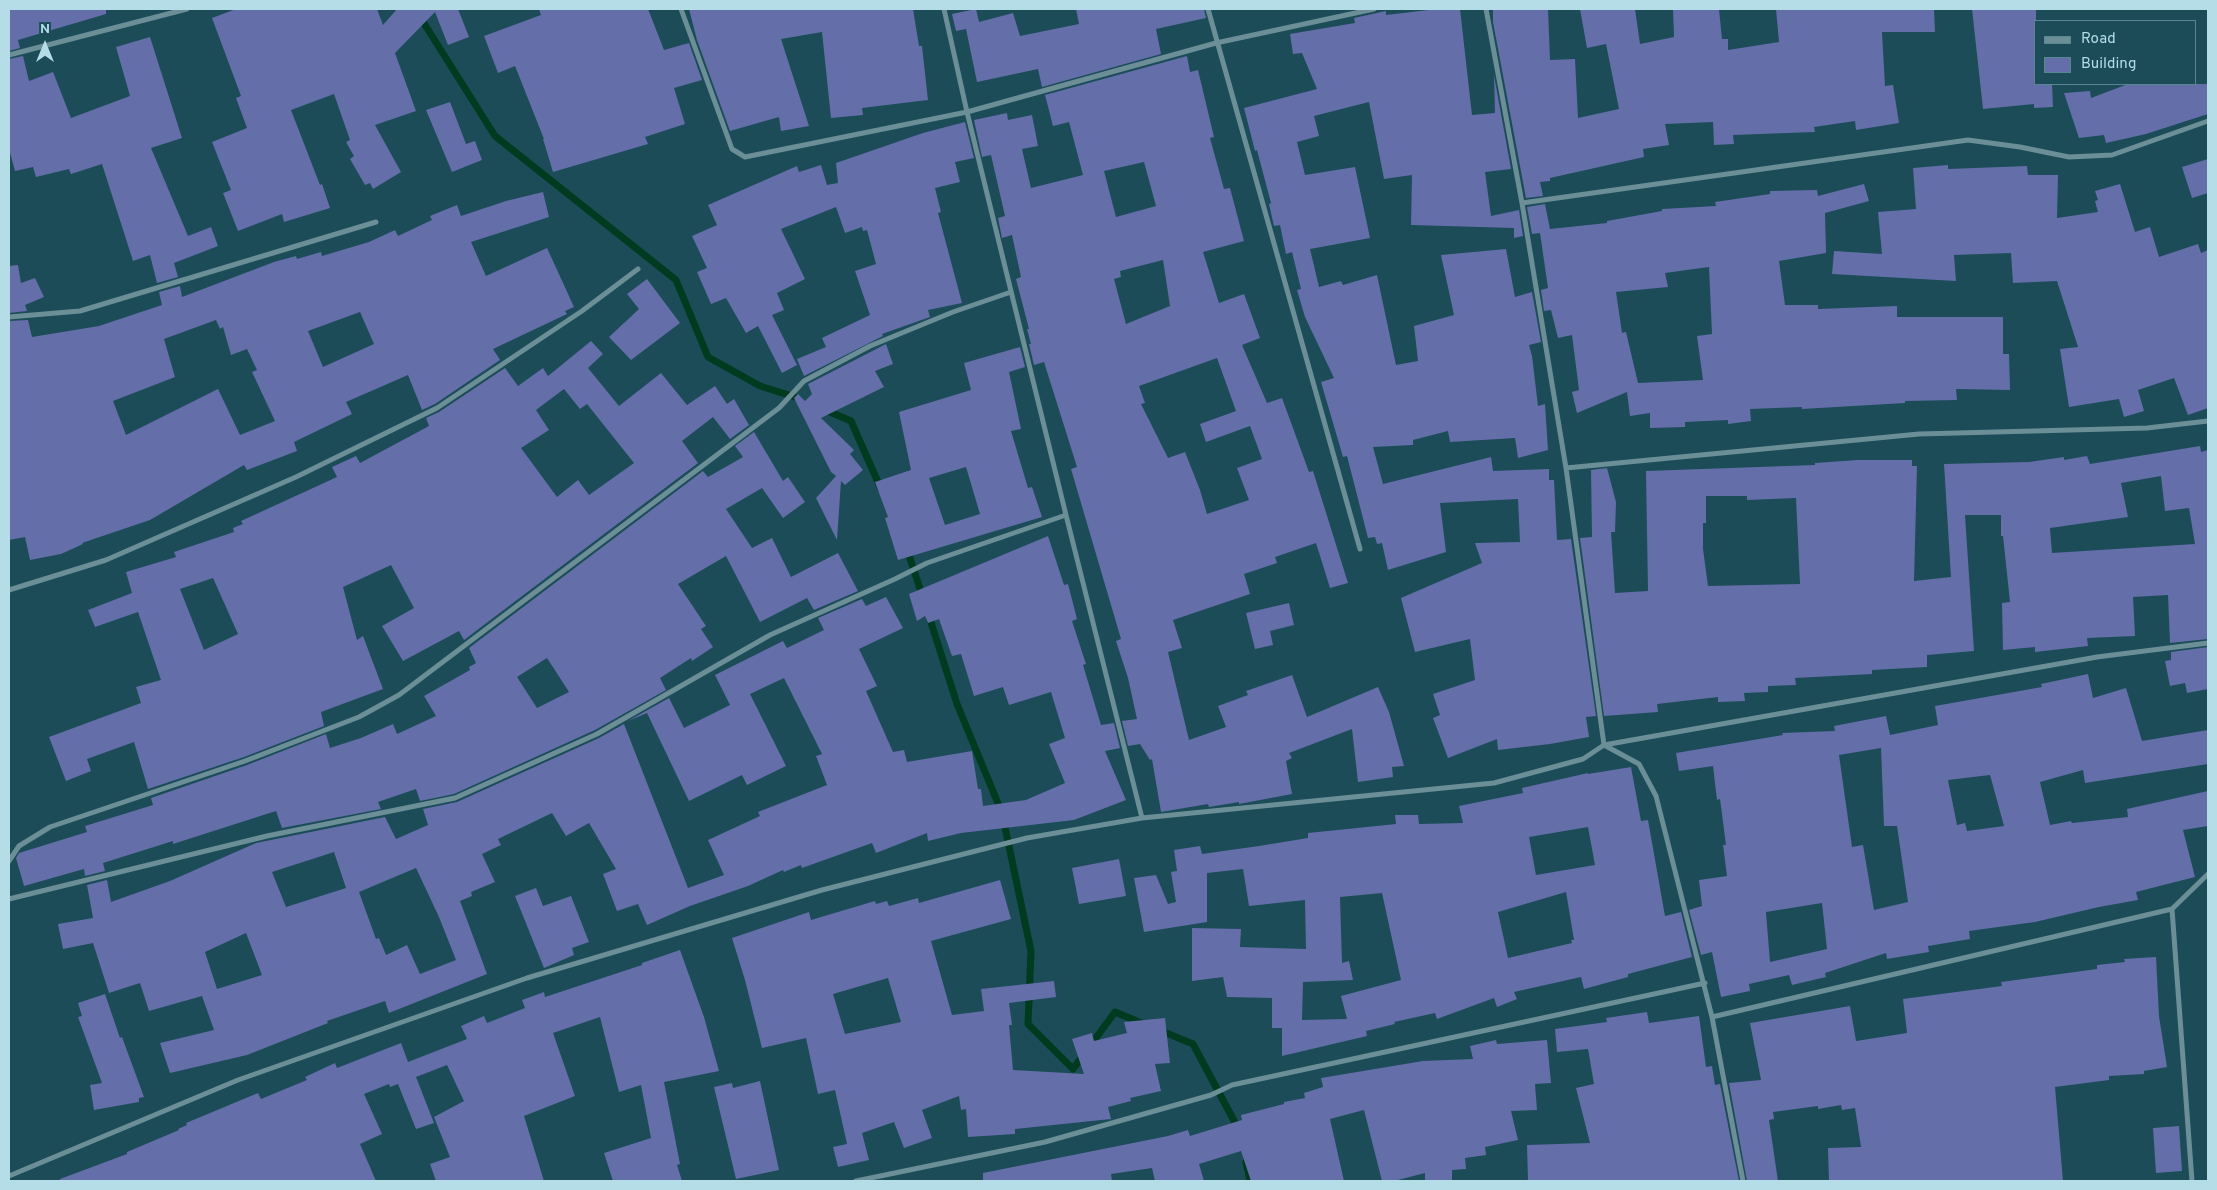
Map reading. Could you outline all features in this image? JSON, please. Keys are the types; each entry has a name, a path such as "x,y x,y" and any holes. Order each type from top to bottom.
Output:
{"street":[{"path":"9,55 187,9"},
{"path":"681,9 732,149 745,157 967,112 1216,43 1374,9"},
{"path":"944,9 1011,292 1142,818"},
{"path":"1208,9 1216,43 1360,549"},
{"path":"1486,9 1522,203 1566,468 1604,745"},
{"path":"1522,203 1968,140 2020,147 2069,157 2112,155 2208,121"},
{"path":"9,317 80,311 376,222"},
{"path":"9,590 106,560 296,477 437,408 582,311 638,269"},
{"path":"9,861 19,846 50,827 254,757 359,717 399,695 779,408 804,380 870,346 953,312 1011,292"},
{"path":"1566,468 1919,434 2147,428 2208,422"},
{"path":"9,899 267,836 455,798 597,734 770,635 927,563 1066,516"},
{"path":"9,1176 238,1080 527,978 822,890 1027,838 1142,818 1494,784 1584,759 1604,745 2097,657 2208,643"},
{"path":"1604,745 1640,764 1656,796 1705,983 1743,1181"},
{"path":"1712,1017 2172,909 2208,874"},
{"path":"2172,909 2192,1181"},
{"path":"856,1181 1045,1142 1211,1095 1232,1085 1705,983"}],"building":[{"path":"9,9 106,9 106,14 18,40 20,48 9,51"},
{"path":"236,9 377,9 383,25 397,9 458,9 469,37 448,45 435,12 395,53 416,111 375,125 401,172 373,189 370,183 365,185 350,159 354,156 346,142 350,140 334,94 291,110 330,208 284,222 282,214 238,231 223,193 231,190 212,142 247,128 236,98 241,96 212,18"},
{"path":"539,9 648,9 664,50 689,43 702,80 674,88 685,124 645,137 648,144 553,172 544,139 515,66 498,73 484,36 541,15"},
{"path":"689,9 913,9 919,46 922,46 928,100 862,108 863,115 831,118 822,32 781,39 809,126 781,131 779,117 730,131 697,40"},
{"path":"976,9 979,22 1013,13 1020,36 1079,24 1076,9 1204,9 1206,18 1156,29 1161,54 1042,87 1038,69 977,82 966,29 956,31 952,14"},
{"path":"1437,9 1460,9 1472,115 1495,113 1494,75 1511,169 1485,172 1491,216 1519,210 1523,236 1514,238 1514,228 1411,225 1412,175 1384,179 1369,102 1314,116 1319,136 1297,142 1305,175 1355,167 1370,238 1310,249 1319,287 1341,281 1343,285 1377,275 1396,365 1418,361 1414,326 1454,315 1441,255 1506,249 1515,297 1532,292 1541,342 1529,345 1538,406 1545,404 1548,450 1518,458 1515,438 1450,442 1448,431 1413,440 1413,445 1373,447 1383,484 1491,457 1493,471 1549,469 1549,480 1554,480 1557,540 1571,539 1596,716 1586,717 1589,737 1498,750 1497,739 1448,758 1433,718 1440,715 1433,694 1475,680 1470,639 1415,652 1401,598 1482,563 1475,543 1520,542 1518,499 1440,503 1446,552 1388,570 1382,543 1377,544 1375,537 1368,538 1347,456 1343,457 1321,382 1334,378 1305,317 1297,290 1301,289 1292,252 1286,254 1280,225 1274,226 1269,204 1271,203 1244,108 1317,89 1302,53 1293,54 1290,34 1355,23 1354,18 1386,11 1386,15"},
{"path":"1493,9 1548,9 1550,60 1575,59 1578,118 1619,109 1606,44 1587,48 1580,9 1635,9 1640,44 1674,37 1673,9 1719,9 1722,39 1728,39 1728,50 1779,42 1776,9 1934,9 1935,32 1882,32 1885,86 1893,85 1899,123 1856,130 1855,121 1814,127 1815,132 1733,135 1734,144 1714,145 1713,122 1665,124 1669,145 1643,149 1644,157 1550,178 1550,181 1540,182 1543,196 1526,198 1493,22"},
{"path":"1972,9 2036,9 2036,20 2034,20 2034,85 2052,85 2053,107 2034,108 2034,104 1983,109"},
{"path":"150,37 182,138 151,148 188,236 211,227 218,246 174,263 178,277 157,283 150,255 133,261 102,164 71,174 69,169 36,177 33,167 15,171 9,149 9,59 23,56 29,81 53,72 71,118 130,96 116,47"},
{"path":"1187,56 1190,72 1198,70 1214,137 1210,138 1224,189 1230,188 1244,241 1203,252 1219,303 1244,294 1260,338 1242,345 1267,403 1282,398 1309,472 1313,471 1348,583 1330,588 1316,543 1275,557 1277,563 1244,574 1250,594 1173,620 1182,648 1168,652 1189,740 1226,727 1218,706 1248,695 1246,691 1292,675 1307,717 1378,687 1389,712 1404,766 1392,767 1393,777 1358,782 1352,729 1289,753 1292,758 1286,761 1292,794 1239,804 1239,802 1209,807 1208,804 1161,812 1152,759 1150,760 1140,744 1128,746 1122,721 1137,719 1128,678 1116,641 1121,639 1071,469 1077,467 1044,362 1034,365 1029,344 1031,344 1027,329 1029,329 1016,279 1021,277 1012,235 1002,238 998,218 1005,216 991,155 982,157 974,120 1007,113 1008,120 1032,115 1038,146 1022,149 1031,188 1083,175 1069,122 1053,126 1045,95","holes":["1144,162 1156,206 1116,217 1104,171","1163,260 1170,306 1126,324 1114,279 1121,277 1120,271","1217,358 1236,411 1200,424 1206,442 1250,426 1262,459 1237,468 1249,500 1207,514 1185,452 1168,458 1141,404 1145,403 1139,386"]},
{"path":"2208,84 2208,114 2146,134 2106,143 2104,135 2079,138 2064,93 2090,91 2091,98 2125,85"},
{"path":"450,102 466,144 475,141 482,160 452,172 426,110"},
{"path":"965,122 974,158 955,162 960,182 935,188 941,212 938,213 962,303 928,310 930,317 882,334 883,336 804,376 797,359 826,347 822,338 870,315 855,271 876,264 867,230 863,231 862,227 845,233 836,207 781,229 805,279 777,293 784,310 772,315 797,365 782,373 758,326 746,333 726,298 711,304 697,272 707,268 692,236 717,225 708,205 797,166 799,172 821,165 827,185 838,183 836,163 923,133"},
{"path":"2208,159 2208,193 2192,198 2182,167"},
{"path":"1948,165 1948,169 2027,166 2028,175 2058,175 2057,218 2098,212 2095,201 2098,200 2095,191 2120,184 2135,232 2150,227 2159,257 2198,244 2201,253 2208,250 2208,408 2188,415 2174,378 2138,390 2144,411 2124,417 2119,399 2069,407 2060,349 2078,347 2057,281 2013,283 2011,253 1954,255 1956,281 1832,274 1834,251 1882,254 1878,212 1916,209 1913,168"},
{"path":"1864,184 1869,201 1825,213 1826,253 1779,261 1785,305 1818,305 1818,309 1897,306 1897,317 2003,317 2003,354 2009,354 2010,390 1956,389 1957,400 1905,401 1905,403 1802,409 1802,407 1750,409 1751,421 1728,424 1728,420 1685,422 1685,427 1650,428 1650,413 1630,416 1627,392 1577,413 1572,392 1579,390 1572,335 1558,338 1551,310 1544,311 1541,290 1548,288 1540,233 1532,234 1527,207 1545,204 1550,229 1607,223 1607,221 1662,211 1662,209 1716,206 1715,202 1770,194 1770,191 1817,190 1818,196","holes":["1709,267 1712,334 1697,336 1703,380 1638,383 1626,332 1622,333 1616,292 1668,287 1665,273"]},
{"path":"543,192 549,217 471,242 486,276 547,248 574,307 565,311 567,314 493,349 500,360 435,404 422,410 408,375 346,402 352,414 294,442 297,451 247,470 244,465 150,520 82,543 61,554 30,560 25,537 9,540 9,321 28,320 32,337 99,326 162,305 159,292 180,286 182,297 274,262 296,256 297,259 321,252 322,256 369,242 395,230 398,236 432,220 430,216 457,205 461,216 506,201","holes":["360,312 374,344 323,367 308,331","216,320 220,329 223,327 231,355 247,349 257,370 252,372 275,421 240,435 218,389 126,435 113,401 175,377 164,339"]},
{"path":"18,265 21,283 35,278 44,297 25,305 27,311 9,313 9,266"},
{"path":"647,279 680,323 631,360 609,337 639,309 627,294"},
{"path":"591,341 603,354 588,368 619,406 661,373 687,405 715,386 727,404 734,399 749,425 730,439 713,417 682,441 698,463 464,640 459,631 403,661 382,626 414,608 391,565 343,587 357,640 363,636 383,689 321,712 324,726 244,757 148,789 134,742 87,759 91,771 66,781 49,737 141,703 136,687 161,680 138,612 95,627 88,610 132,593 126,572 176,557 174,552 234,532 233,528 243,524 241,521 337,477 332,467 356,456 360,463 429,426 426,418 439,412 505,368 518,386 543,368 548,376","holes":["564,389 580,409 587,404 634,463 589,495 578,480 557,497 521,448 549,430 536,410","213,578 238,634 204,650 180,589"]},
{"path":"886,344 893,364 875,371 884,387 821,418 854,450 850,454 863,470 845,485 841,481 837,540 816,498 836,476 831,472 794,398 798,394 805,401 812,394 808,384"},
{"path":"1020,347 1025,367 1009,372 1021,429 1011,431 1028,488 1032,487 1042,517 898,560 885,518 888,517 875,482 911,470 899,412 971,390 964,363","holes":["966,467 980,514 945,525 929,478"]},
{"path":"754,432 783,481 788,477 805,502 783,518 762,488 726,509 752,548 772,538 791,577 838,553 858,591 814,610 807,598 760,622 726,556 678,584 706,626 701,629 713,647 692,661 691,658 660,678 666,690 595,730 454,794 420,801 416,789 378,802 381,809 282,828 276,811 173,844 173,841 103,863 105,871 85,876 84,869 24,886 16,858 19,853 87,832 85,826 153,805 151,798 247,765 326,734 330,748 361,738 393,724 397,734 436,716 424,696 470,670 469,667 476,663 469,648 703,471 708,477 743,457 735,446","holes":["547,658 569,692 537,708 517,677"]},
{"path":"2200,446 2201,452 2208,450 2208,639 2170,643 2168,595 2133,597 2135,636 2087,638 2088,646 2035,652 2035,647 2003,650 2002,603 2010,602 2003,536 2001,536 2001,515 1965,515 1974,651 1927,655 1927,667 1872,670 1872,674 1795,678 1796,685 1768,686 1768,692 1744,693 1745,701 1718,702 1718,697 1657,704 1658,712 1604,716 1580,538 1592,537 1591,470 1607,468 1616,502 1615,532 1611,532 1615,593 1648,591 1646,471 1815,465 1815,463 1858,460 1912,460 1912,466 1917,466 1914,581 1951,577 1944,464 2029,462 2064,457 2064,460 2087,456 2090,464","holes":["2161,476 2165,511 2189,508 2195,544 2052,553 2050,528 2128,517 2121,483","1706,496 1747,496 1747,500 1796,498 1800,584 1708,586 1703,549 1703,523 1706,523"]},
{"path":"1048,536 1064,585 1068,584 1077,619 1072,621 1086,664 1083,665 1101,725 1114,723 1120,748 1105,751 1126,800 1074,820 961,833 928,841 927,833 876,853 872,843 802,868 801,865 784,872 783,870 748,886 690,906 647,925 638,904 617,911 603,874 616,869 589,823 566,836 552,813 498,839 501,845 482,854 495,882 471,892 472,896 460,901 487,974 389,1013 385,1001 327,1021 328,1023 247,1055 170,1073 160,1043 214,1030 202,996 149,1011 140,983 109,993 93,943 63,949 58,924 93,918 87,885 107,880 111,902 170,881 256,843 385,817 396,839 428,825 423,809 457,802 599,738 624,724 688,888 724,875 708,840 760,816 758,812 827,785 816,756 822,754 784,678 750,694 786,766 747,785 742,775 689,801 647,713 628,721 669,698 684,728 730,705 715,675 783,641 787,648 824,630 818,618 862,599 866,606 886,597 903,628 859,649 877,686 866,691 893,752 904,750 907,762 972,751 978,789 981,789 983,806 1026,800 1065,783 1049,744 1065,738 1051,692 1009,705 1003,687 974,696 961,654 952,656 939,619 928,623 925,616 917,621 909,594","holes":["334,852 346,888 286,907 272,872","416,868 439,917 456,960 420,974 407,945 386,955 379,938 376,939 359,892","246,933 262,975 217,989 205,952"]},
{"path":"1289,603 1294,625 1270,631 1273,645 1255,649 1246,613"},
{"path":"2208,647 2208,689 2187,693 2185,683 2170,686 2165,661 2171,660 2171,652"},
{"path":"2088,674 2093,698 2126,688 2142,741 2208,730 2208,764 2085,783 2083,770 2040,782 2050,825 2071,821 2072,823 2128,817 2127,809 2208,791 2208,826 2183,830 2195,877 2136,892 2138,900 2035,922 1969,931 1970,939 1928,946 1929,952 1887,959 1886,953 1825,973 1826,977 1792,985 1789,975 1749,984 1750,991 1721,997 1712,952 1701,955 1689,910 1702,906 1699,880 1727,876 1723,845 1726,845 1720,799 1717,800 1713,766 1679,771 1676,753 1783,735 1782,733 1835,731 1834,726 1886,716 1890,735 1938,725 1935,706 2042,687 2041,684","holes":["1881,748 1884,826 1897,826 1908,902 1874,910 1863,845 1852,847 1839,755","1990,775 2004,826 1967,831 1965,823 1957,825 1948,780","1822,903 1827,949 1770,962 1766,912"]},
{"path":"1631,767 1641,821 1648,820 1665,916 1681,912 1692,957 1628,974 1628,977 1584,989 1581,977 1514,992 1517,999 1497,1007 1494,998 1437,1019 1435,1013 1394,1022 1395,1024 1366,1031 1367,1036 1282,1056 1282,1028 1272,1028 1272,998 1227,997 1223,977 1192,981 1192,928 1241,929 1240,947 1306,949 1305,900 1249,906 1243,869 1207,873 1207,922 1144,932 1134,878 1156,875 1168,904 1176,902 1171,872 1177,871 1174,850 1200,846 1202,854 1259,846 1308,838 1308,833 1396,824 1395,815 1418,815 1419,824 1463,823 1459,806 1523,793 1522,788","holes":["1588,827 1595,865 1536,875 1529,837","1566,892 1574,940 1571,940 1572,943 1508,958 1498,912","1382,893 1401,980 1341,996 1347,1019 1302,1020 1303,982 1353,980 1349,961 1342,963 1340,897"]},
{"path":"1119,859 1126,896 1079,904 1072,868"},
{"path":"1000,880 1011,919 931,941 952,1015 984,1011 981,989 1054,981 1056,997 1009,1003 1012,1025 1009,1025 1013,1070 1084,1074 1072,1039 1092,1033 1094,1041 1127,1033 1124,1022 1165,1018 1170,1063 1155,1064 1161,1091 1130,1098 1131,1101 1108,1107 1111,1119 1015,1129 1015,1134 968,1137 966,1109 961,1110 959,1096 922,1110 932,1138 904,1148 894,1122 862,1133 869,1160 838,1167 833,1147 847,1144 835,1090 818,1094 806,1038 762,1048 732,938 809,912 811,920 875,901 876,904 887,901 889,906 918,898 919,903","holes":["888,978 901,1022 845,1034 833,994"]},
{"path":"536,888 543,906 571,896 589,942 572,948 574,955 544,968 515,896"},
{"path":"680,950 704,1017 719,1071 664,1082 680,1164 677,1165 682,1181 613,1181 604,1153 651,1138 641,1085 619,1092 600,1017 553,1033 575,1096 524,1116 544,1181 436,1181 430,1164 450,1157 434,1117 464,1101 447,1065 416,1077 434,1123 416,1129 398,1084 390,1087 389,1084 364,1094 382,1134 360,1144 376,1181 60,1181 60,1179 127,1154 127,1152 179,1130 187,1125 186,1123 258,1093 261,1099 307,1080 305,1077 335,1063 337,1068 401,1043 408,1062 467,1039 461,1026 484,1016 487,1023 525,1008 522,1000 544,992 545,997 642,965 642,963"},
{"path":"2156,957 2159,1016 2167,1067 2144,1071 2144,1074 2109,1076 2109,1080 2055,1087 2063,1181 1829,1181 1828,1148 1861,1147 1855,1108 1842,1110 1841,1105 1818,1109 1818,1106 1773,1112 1774,1119 1769,1120 1778,1181 1747,1181 1729,1083 1761,1080 1750,1023 1850,1006 1856,1041 1907,1033 1903,999 2002,986 2001,982 2097,969 2097,965 2125,962 2124,959"},
{"path":"105,994 120,1038 122,1037 144,1097 139,1098 139,1102 94,1110 90,1085 102,1083 78,1017 82,1016 78,1003"},
{"path":"1647,1012 1649,1023 1699,1016 1706,1067 1712,1066 1715,1085 1720,1084 1739,1181 1528,1181 1527,1145 1590,1143 1576,1088 1594,1084 1588,1049 1557,1052 1555,1029 1607,1022 1606,1018"},
{"path":"1496,1040 1497,1044 1547,1040 1551,1083 1535,1084 1537,1110 1511,1111 1518,1140 1485,1147 1486,1155 1465,1158 1466,1169 1452,1170 1452,1181 1425,1181 1425,1173 1394,1181 1382,1181 1364,1110 1330,1119 1344,1181 1251,1181 1241,1151 1199,1164 1204,1181 1155,1181 1152,1168 1111,1174 1112,1181 983,1181 983,1173 1168,1136 1188,1130 1190,1136 1242,1120 1241,1115 1284,1104 1284,1102 1305,1098 1304,1093 1323,1087 1321,1078 1423,1061 1473,1059 1470,1046"},
{"path":"760,1081 779,1170 736,1179 714,1087 732,1083 733,1088"},
{"path":"2179,1126 2182,1171 2156,1173 2153,1128"}],"waterway":[{"path":"415,9 495,136 676,280 708,357 760,386 795,397"},
{"path":"823,409 851,421 881,489"},
{"path":"907,549 923,598"},
{"path":"928,613 957,704 1002,813 1031,951 1028,1024 1073,1069 1115,1012 1144,1024"},
{"path":"1159,1030 1193,1044 1239,1130"},
{"path":"1246,1162 1250,1181"}]}
